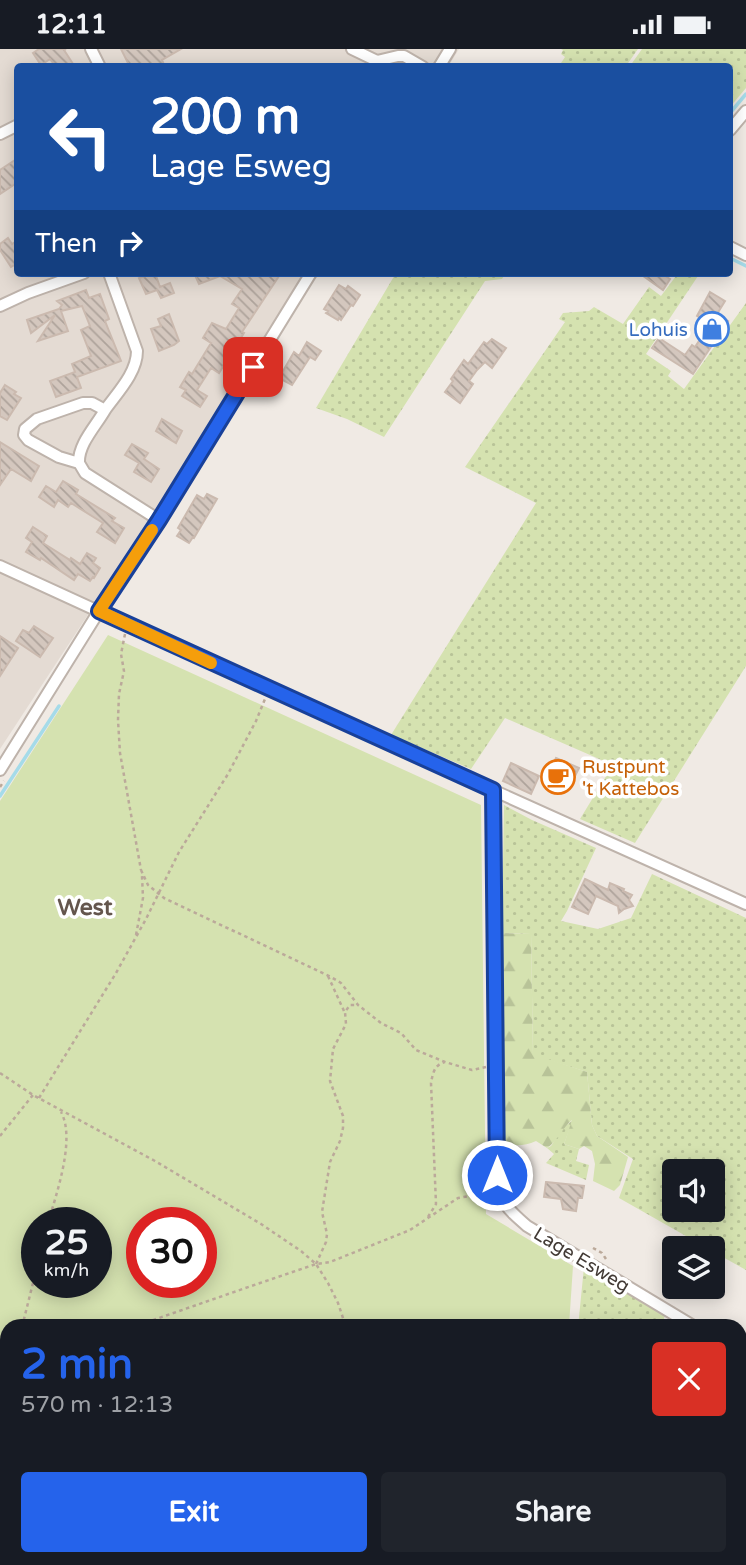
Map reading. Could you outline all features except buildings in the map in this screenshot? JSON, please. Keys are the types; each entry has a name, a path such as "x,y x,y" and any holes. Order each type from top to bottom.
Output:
{"street":[{"path":"352,49 377,61 404,56 416,63"},
{"path":"733,126 746,111"},
{"path":"1,302 73,277"},
{"path":"111,277 137,351 137,360 81,449 79,463 85,473 159,520"},
{"path":"0,770 159,520 309,277"},
{"path":"79,463 59,457 28,440 24,435 25,429 37,419 83,403 92,403 106,411"},
{"path":"0,566 746,904"},
{"path":"493,790 497,1175 502,1201"},
{"name":"Lage Esweg","path":"502,1201 527,1226 682,1319"}],"path":[{"path":"127,624 121,655 124,671 118,694 118,720 120,753 141,870 143,898 135,939"},
{"path":"39,1098 135,939 179,852 228,773 268,689"},
{"path":"141,870 148,885 164,898 341,983 358,1005 381,1023 401,1033 416,1050 472,1070 496,1064"},
{"path":"316,1264 326,1242 322,1212 330,1162 343,1128 343,1116 330,1081 333,1049 346,1024 345,1012 328,976"},
{"path":"345,1012 350,1005 358,1005"},
{"path":"426,1220 436,1204 431,1083 434,1063 428,1055"},
{"path":"434,1069 445,1062"},
{"path":"0,1073 33,1095 107,1134 261,1224 301,1251 316,1264 338,1303 343,1319"},
{"path":"0,1136 33,1095"},
{"path":"52,1207 62,1173 66,1140 65,1124 59,1109"},
{"path":"65,1124 74,1117"},
{"path":"156,1319 316,1264 330,1262 410,1230 463,1196 502,1201"},
{"path":"436,1204 444,1207"},
{"path":"593,1248 607,1260"},
{"path":"24,1319 29,1298"}],"shaded area":[{"path":"0,49 459,49 450,63 14,63 14,277 309,277 0,749"}],"green space":[{"path":"561,49 638,49 628,63 561,63 565,57 561,54"},
{"path":"642,49 746,49 746,88 733,103 733,63 632,63"},
{"path":"394,277 503,277 485,281 384,437 316,408"},
{"path":"675,277 697,277 646,354 671,371 668,376 684,389 746,303 746,666 635,843 580,819 613,765 505,718 471,769 391,735 536,503 465,467 565,322 559,319 563,313 589,311 594,307 623,324 649,287 661,296"},
{"path":"108,635 481,805 486,1214 573,1266 569,1319 0,1319 0,801"},
{"path":"504,805 596,848 561,921 598,929 631,918 652,874 746,918 746,1270 725,1258 725,1236 686,1236 619,1198 633,1159 597,1136 592,1125 587,1072 533,1055 531,934 502,933"},
{"path":"502,933 531,934 533,1054 587,1072 592,1125 597,1136 628,1157 620,1185 614,1191 593,1181 595,1164 592,1151 584,1146 579,1149 564,1144 572,1120 547,1148 536,1141 521,1145 504,1144"},
{"path":"573,1120 564,1144 579,1149 576,1161 589,1165 586,1180 546,1163 554,1154 547,1148"},
{"path":"584,1267 665,1315 664,1319 579,1319"}],"waterway":[{"path":"733,109 746,94"},
{"path":"733,260 746,266"},
{"path":"0,796 59,706"}],"slow traffic":[{"path":"152,530 99,611 211,663"}],"place":[{"name":"Lohuis","path":"712,329"},
{"name":"Rustpunt 't Kattebos","path":"558,777"}],"district":[{"name":"West","path":"85,907"}],"route":[{"path":"253,367 159,520 99,611 493,790 497,1175"}]}
